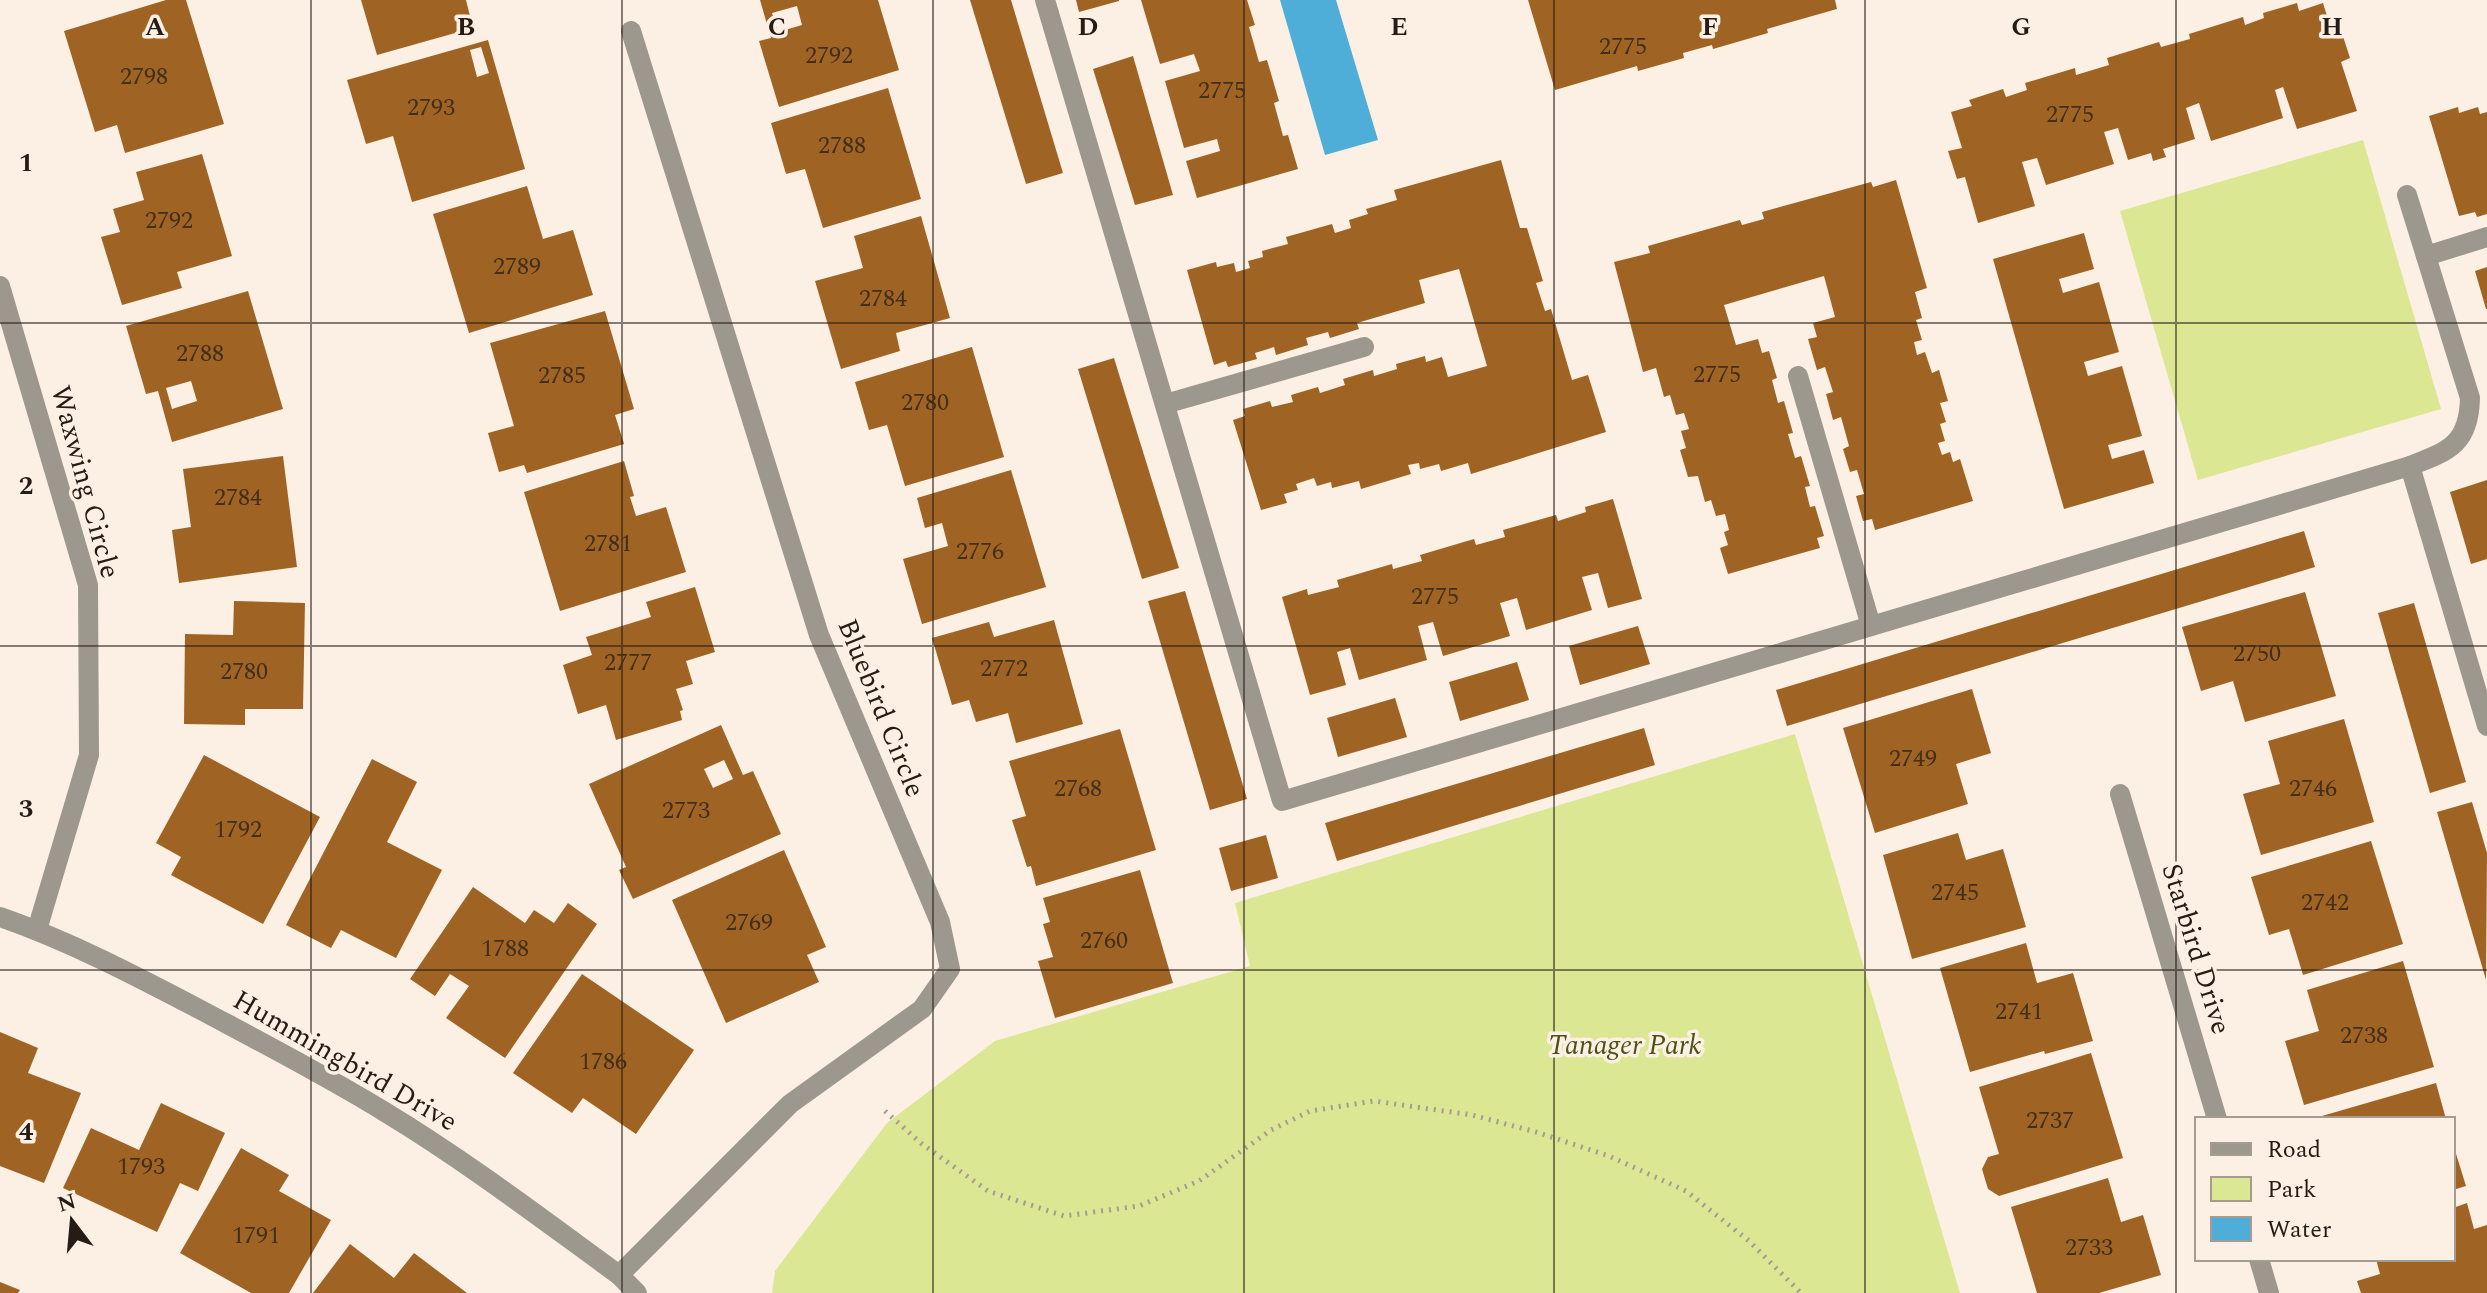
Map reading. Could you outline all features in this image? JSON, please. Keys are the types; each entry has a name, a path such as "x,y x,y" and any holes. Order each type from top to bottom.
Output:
{"street":[{"path":"1045,0 1282,801 2410,466 2445,452 2461,438 2470,417 2470,398 2407,195"},
{"name":"Bluebird Circle","path":"619,1275 790,1104 922,1009 950,969 940,922 819,635 631,31"},
{"path":"2426,256 2487,237"},
{"name":"Waxwing Circle","path":"0,286 88,585 89,755 37,930"},
{"path":"1165,404 1364,347"},
{"path":"1798,376 1871,626"},
{"path":"2410,466 2487,726"},
{"name":"Starbird Drive","path":"2120,794 2216,1117"},
{"name":"Hummingbird Drive","path":"0,917 37,930 158,987 385,1112 482,1175 619,1275 637,1293"},
{"path":"2260,1261 2269,1293"}],"path":[{"path":"885,1111 922,1144 988,1191 1064,1216 1139,1206 1199,1181 1271,1130 1310,1111 1374,1101 1472,1115 1609,1156 1686,1191 1749,1241 1801,1293"}],"green space":[{"path":"2363,140 2441,409 2198,480 2120,211"},
{"name":"Tanager Park","path":"1795,734 1960,1293 772,1293 775,1271 887,1123 995,1041 1250,966 1235,903"}],"water":[{"path":"1280,0 1336,0 1378,140 1325,155"}],"building":[{"path":"166,0 186,0 224,124 125,153 117,125 95,132 64,31"},
{"path":"361,0 466,0 473,28 377,55"},
{"path":"760,0 878,0 899,70 779,107 759,41 771,38","holes":["797,6 802,25 778,32 772,13"]},
{"path":"970,0 1011,0 1063,173 1026,184"},
{"path":"1076,0 1119,0 1119,1 1079,12"},
{"path":"1141,0 1247,0 1255,25 1249,27 1259,62 1267,60 1279,101 1274,103 1283,136 1288,135 1298,169 1197,198 1186,161 1220,151 1217,139 1184,148 1165,81 1200,71 1194,54 1160,64"},
{"path":"1528,0 1835,0 1837,9 1767,29 1768,33 1713,49 1712,45 1683,53 1684,58 1638,71 1637,66 1555,90"},
{"path":"2297,3 2299,11 2323,3 2331,29 2340,27 2350,58 2341,62 2357,111 2297,129 2283,87 2275,90 2283,118 2211,141 2199,103 2186,108 2195,139 2163,149 2166,157 2153,161 2151,153 2128,160 2118,128 2104,132 2114,164 2046,185 2037,158 2022,162 2035,206 1978,223 1965,177 1957,179 1948,151 1962,148 1951,112 1972,106 1969,100 2003,89 2006,97 2027,90 2025,83 2075,68 2076,75 2109,65 2107,58 2159,42 2161,47 2190,39 2189,34 2243,17 2245,25 2264,18 2263,13"},
{"path":"488,40 525,169 412,202 393,136 366,144 347,80","holes":["481,47 489,73 477,77 470,50"]},
{"path":"1133,56 1173,195 1135,205 1093,69"},
{"path":"888,88 921,199 823,228 805,169 786,174 771,123"},
{"path":"2458,107 2459,113 2478,107 2480,114 2487,112 2487,214 2477,217 2475,212 2459,216 2429,116"},
{"path":"202,154 232,256 177,272 182,288 122,305 101,237 120,232 113,209 144,200 136,172"},
{"path":"1501,160 1520,228 1527,228 1543,281 1536,283 1545,311 1551,309 1572,380 1588,375 1606,432 1471,474 1468,463 1441,471 1439,464 1420,469 1419,463 1408,465 1411,474 1361,489 1359,481 1332,488 1331,482 1317,486 1314,478 1296,484 1298,490 1284,494 1287,503 1261,510 1233,420 1245,416 1243,409 1270,401 1272,407 1293,402 1291,395 1318,387 1320,393 1345,385 1343,379 1373,370 1374,376 1397,369 1396,364 1425,356 1426,362 1442,357 1448,377 1487,366 1459,269 1419,280 1425,303 1357,323 1359,329 1330,338 1328,332 1306,338 1308,345 1276,355 1274,347 1255,353 1257,359 1228,367 1226,361 1214,365 1187,270 1216,262 1217,267 1234,263 1236,272 1250,268 1248,261 1263,257 1262,251 1288,244 1286,237 1332,224 1335,233 1351,228 1349,220 1368,214 1366,209 1397,200 1394,190"},
{"path":"1896,180 1927,288 1915,292 1922,318 1916,320 1922,340 1914,342 1917,355 1925,352 1932,373 1939,370 1948,401 1940,403 1946,422 1940,424 1945,441 1938,443 1942,455 1950,452 1953,462 1960,459 1973,501 1875,530 1872,519 1863,521 1856,496 1864,494 1857,470 1850,472 1843,449 1849,446 1841,417 1833,420 1826,394 1833,392 1825,367 1817,370 1808,339 1817,337 1813,323 1835,317 1824,276 1724,305 1736,345 1758,339 1762,353 1769,351 1777,378 1772,380 1778,403 1784,401 1793,433 1788,434 1795,458 1801,456 1810,486 1805,487 1810,507 1815,506 1824,536 1817,538 1820,548 1728,574 1720,548 1728,545 1724,532 1729,530 1725,514 1716,516 1711,500 1705,502 1698,476 1688,477 1680,450 1686,448 1681,431 1689,429 1684,413 1676,415 1670,395 1664,397 1656,368 1643,372 1614,262 1650,253 1648,246 1740,220 1742,225 1764,219 1762,212 1871,182 1873,187"},
{"path":"527,186 543,239 573,230 593,295 469,333 433,214"},
{"path":"921,216 950,318 896,333 900,351 841,369 815,281 863,268 854,236"},
{"path":"2084,233 2094,269 2059,279 2063,293 2099,282 2119,352 2084,362 2088,376 2122,366 2142,436 2108,445 2112,459 2144,450 2154,483 2064,509 1993,259"},
{"path":"2487,267 2487,309 2486,309 2475,271"},
{"path":"248,291 283,409 172,442 158,391 146,394 126,326","holes":["191,381 197,401 172,409 166,388"]},
{"path":"605,311 634,409 615,415 624,444 527,473 524,465 499,472 488,433 514,426 490,343"},
{"path":"972,347 1004,457 905,486 887,425 869,430 855,382"},
{"path":"1114,358 1179,568 1142,579 1078,369"},
{"path":"283,456 297,567 179,583 172,530 191,527 183,469"},
{"path":"624,461 636,516 666,507 686,572 560,611 524,492"},
{"path":"1011,470 1046,587 922,624 903,559 948,546 942,523 925,528 917,498"},
{"path":"2487,480 2487,559 2471,564 2450,492"},
{"path":"1613,499 1642,599 1608,608 1598,573 1582,577 1592,610 1526,630 1517,598 1500,603 1510,636 1443,656 1433,622 1418,626 1427,660 1359,680 1350,648 1337,652 1346,685 1310,695 1282,597 1307,589 1308,595 1339,587 1337,580 1392,564 1393,569 1422,561 1420,555 1474,539 1476,545 1505,537 1503,530 1556,515 1558,521 1586,512 1585,507"},
{"path":"2304,531 2315,567 1787,726 1776,690"},
{"path":"695,587 715,652 686,661 693,684 676,689 683,710 680,711 682,720 616,740 606,705 578,714 563,665 592,655 586,637 651,617 646,602"},
{"path":"1185,591 1247,799 1210,810 1148,601"},
{"path":"2305,592 2336,696 2245,722 2233,681 2201,691 2182,627"},
{"path":"234,601 305,603 303,709 245,709 245,725 184,724 185,634 233,635"},
{"path":"2414,603 2466,782 2430,793 2378,613"},
{"path":"1054,620 1083,724 1016,743 1008,713 976,722 969,700 952,705 932,638 989,622 994,637"},
{"path":"1638,626 1650,664 1580,685 1569,646"},
{"path":"1517,662 1529,700 1460,721 1449,682"},
{"path":"1972,689 1991,753 1956,764 1968,804 1875,833 1843,728"},
{"path":"1395,698 1407,737 1338,757 1327,718"},
{"path":"2344,719 2374,822 2261,855 2243,794 2280,784 2268,741"},
{"path":"721,725 743,775 753,771 781,834 633,899 619,870 626,867 589,784","holes":["724,760 733,779 713,788 704,769"]},
{"path":"1644,728 1655,765 1337,861 1325,823"},
{"path":"1120,729 1156,850 1036,886 1012,820 1026,816 1009,761"},
{"path":"204,755 320,817 263,924 171,875 181,857 156,843"},
{"path":"372,759 417,782 387,842 442,870 396,958 341,930 331,948 286,925"},
{"path":"2472,802 2487,853 2486,980 2437,812"},
{"path":"1958,833 1966,860 2003,849 2026,927 1912,959 1883,855"},
{"path":"1266,835 1278,878 1231,891 1219,848"},
{"path":"2371,841 2403,944 2303,975 2289,929 2269,935 2251,877"},
{"path":"784,850 826,947 807,955 819,982 726,1023 672,900"},
{"path":"1140,870 1173,983 1055,1018 1038,961 1053,957 1043,924 1050,922 1043,898"},
{"path":"473,887 525,923 534,910 554,923 568,903 597,924 505,1058 446,1018 469,986 450,974 435,996 410,979"},
{"path":"2026,943 2037,983 2073,973 2093,1041 1970,1072 1940,968"},
{"path":"2403,961 2434,1067 2304,1105 2285,1041 2319,1031 2307,990"},
{"path":"582,974 694,1050 636,1134 583,1098 572,1113 513,1073"},
{"path":"0,1032 38,1048 28,1073 81,1093 44,1183 0,1166"},
{"path":"2091,1053 2123,1158 1999,1196 1988,1189 1982,1169 1988,1157 1999,1154 1979,1087"},
{"path":"2436,1083 2445,1117 2318,1117"},
{"path":"161,1103 225,1133 198,1191 180,1183 157,1232 63,1188 91,1128 139,1150"},
{"path":"241,1148 289,1175 279,1191 331,1220 289,1293 251,1293 180,1253"},
{"path":"2455,1150 2466,1186 2455,1189"},
{"path":"2108,1178 2121,1222 2143,1215 2161,1275 2099,1293 2037,1293 2011,1207"},
{"path":"2467,1203 2474,1229 2487,1225 2487,1293 2361,1293 2357,1281 2380,1274 2377,1261 2455,1261 2455,1207"},
{"path":"350,1244 394,1278 414,1253 467,1293 313,1293"},
{"path":"0,1282 20,1290 18,1293 0,1293"}]}
